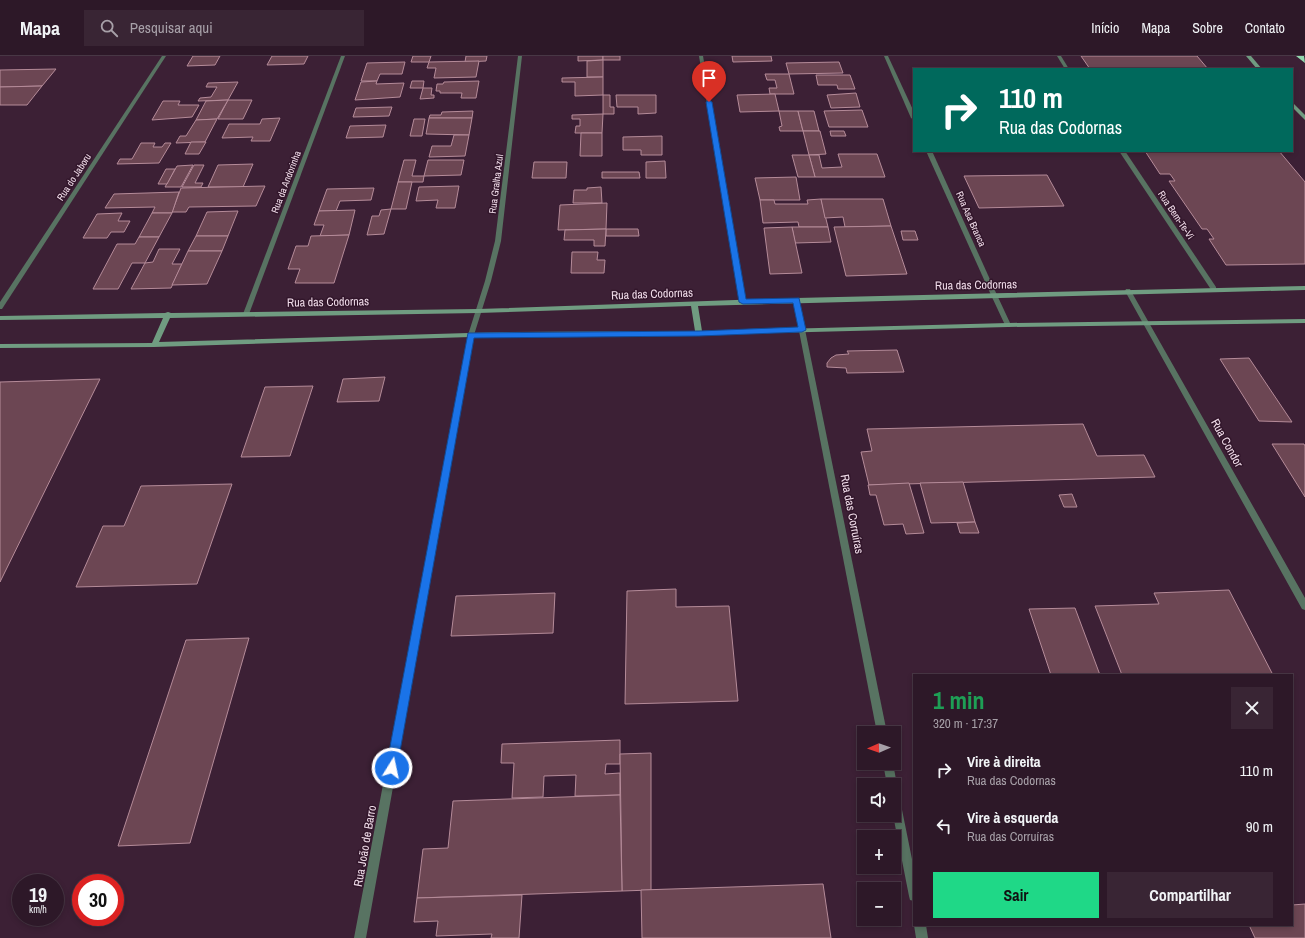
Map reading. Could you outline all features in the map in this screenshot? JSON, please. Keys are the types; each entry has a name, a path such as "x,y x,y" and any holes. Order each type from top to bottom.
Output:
{"highway":[{"path":"1300,56 1305,61"}],"street":[{"name":"Rua do Jaboru","path":"0,307 164,56"},
{"name":"Rua da Andorinha","path":"246,314 343,56"},
{"name":"Rua Gralha Azul","path":"478,311 488,281 498,241 520,56"},
{"path":"701,56 743,302"},
{"path":"886,56 913,116"},
{"path":"1059,56 1066,68"},
{"path":"1248,56 1259,68"},
{"path":"1293,105 1305,118"},
{"name":"Rua Asa Branca","path":"929,152 1008,325"},
{"name":"Rua Bem-Te-Vi","path":"1123,152 1214,289"},
{"name":"Rua das Codornas","path":"0,318 168,314 478,311 796,300 1305,288"},
{"name":"Rua Condor","path":"1128,291 1305,606"},
{"name":"Rua das Corruíras","path":"796,300 881,726"},
{"path":"694,304 699,333"},
{"name":"Rua João de Barro","path":"360,938 471,335 478,311"},
{"path":"154,345 168,314"},
{"path":"0,346 154,345 471,335 699,333 1008,325 1305,321"},
{"path":"899,822 913,891"},
{"path":"920,926 922,938"}],"building":[{"path":"193,56 220,56 215,65 187,66"},
{"path":"272,56 308,56 304,64 267,65"},
{"path":"413,56 431,56 429,62 411,62"},
{"path":"466,56 487,56 486,61 465,62"},
{"path":"578,56 603,56 603,60 578,61"},
{"path":"603,56 620,56 620,60 603,60"},
{"path":"732,56 771,56 772,61 733,62"},
{"path":"1081,56 1197,56 1207,68 1089,68"},
{"path":"603,60 603,77 587,77 587,61"},
{"path":"479,61 476,77 434,78 436,68 427,68 429,62"},
{"path":"405,62 402,74 380,74 377,81 361,81 367,63"},
{"path":"839,62 843,73 789,74 786,63"},
{"path":"56,69 42,86 0,87 0,70"},
{"path":"765,74 789,74 794,94 770,94 769,88 777,88 775,80 767,80"},
{"path":"816,75 850,75 855,89 838,89 837,85 818,85"},
{"path":"603,77 603,95 575,96 575,82 562,82 562,78"},
{"path":"377,81 376,84 404,83 400,97 355,100 361,82"},
{"path":"412,81 424,81 423,88 410,88"},
{"path":"479,81 476,98 461,98 462,93 440,93 440,91 436,91 437,84 443,84 444,82"},
{"path":"238,82 228,100 198,101 200,98 211,97 217,87 206,87 208,83"},
{"path":"42,86 27,105 0,105 0,87"},
{"path":"423,88 432,88 431,95 434,95 434,98 420,99"},
{"path":"856,93 860,107 831,108 827,95"},
{"path":"775,94 779,111 740,112 737,95"},
{"path":"603,95 610,95 610,107 614,107 614,114 603,114"},
{"path":"616,95 656,95 656,113 638,114 638,107 617,107"},
{"path":"228,100 252,100 243,119 218,119"},
{"path":"228,100 217,119 196,120 206,101"},
{"path":"163,101 180,101 178,105 199,105 192,117 152,120"},
{"path":"392,107 389,116 353,117 356,108"},
{"path":"862,110 868,127 829,127 824,111"},
{"path":"473,111 472,118 429,118 430,115 441,115 442,112"},
{"path":"779,111 798,111 803,131 780,131 779,127 782,126"},
{"path":"798,111 814,111 819,131 803,131"},
{"path":"603,114 602,133 575,133 576,126 580,126 580,119 572,119 572,115"},
{"path":"280,118 270,141 251,141 253,137 222,138 229,124 260,124 262,119"},
{"path":"429,118 472,118 469,135 426,134"},
{"path":"217,119 205,142 176,143 180,136 186,136 196,120"},
{"path":"414,119 425,119 422,136 410,136"},
{"path":"386,125 383,137 346,138 350,126"},
{"path":"803,131 820,131 826,154 809,155"},
{"path":"830,131 844,131 846,136 831,136"},
{"path":"581,133 602,133 602,156 580,156"},
{"path":"454,135 469,135 465,156 429,157 432,146 451,146"},
{"path":"662,136 662,155 641,155 641,150 623,150 623,137"},
{"path":"191,142 206,142 199,154 185,154"},
{"path":"141,143 155,143 153,147 162,147 165,143 171,143 159,163 117,164 120,159 132,159"},
{"path":"1146,152 1280,152 1305,182 1305,264 1226,265 1209,239 1214,239 1207,229 1202,229 1169,181 1175,181 1170,174 1160,174"},
{"path":"838,154 877,154 885,177 815,177 809,155 819,155 822,168 842,167"},
{"path":"792,155 809,155 815,177 798,177"},
{"path":"404,160 416,160 412,176 424,176 423,182 398,182"},
{"path":"428,160 464,160 461,175 424,176"},
{"path":"665,161 666,178 646,178 646,162"},
{"path":"534,162 567,162 566,178 532,178"},
{"path":"253,164 243,187 208,187 218,165"},
{"path":"193,165 181,187 165,187 177,166"},
{"path":"194,165 204,165 195,183 203,183 201,187 182,187"},
{"path":"166,169 175,169 167,184 158,184"},
{"path":"602,172 639,172 640,178 602,178"},
{"path":"1047,175 1064,206 979,208 964,176"},
{"path":"796,177 800,200 760,200 755,178"},
{"path":"398,182 412,182 406,209 391,209"},
{"path":"265,186 256,206 189,207 186,212 172,212 181,188"},
{"path":"459,186 455,208 436,208 438,200 416,201 419,187"},
{"path":"601,187 602,203 573,203 574,190 587,190 587,188"},
{"path":"374,188 371,200 340,201 336,211 319,211 327,189"},
{"path":"179,192 172,213 152,213 155,207 105,208 114,194"},
{"path":"821,199 828,227 799,227 798,222 763,223 760,200 774,200 775,204 808,204 807,200"},
{"path":"821,199 883,199 891,226 845,227 843,217 825,218"},
{"path":"607,203 606,229 558,230 560,205"},
{"path":"391,209 384,234 367,235 372,216 379,216 381,210"},
{"path":"355,210 349,235 320,236 324,225 314,225 319,211"},
{"path":"238,211 228,236 196,236 207,212"},
{"path":"122,213 118,221 130,221 124,232 111,232 107,238 83,238 97,214"},
{"path":"152,213 172,213 159,237 139,237"},
{"path":"891,226 907,274 846,276 834,227"},
{"path":"792,227 828,227 831,242 795,243"},
{"path":"792,227 802,273 770,274 764,228"},
{"path":"606,229 638,229 639,236 606,236"},
{"path":"606,229 605,246 594,246 594,240 564,240 565,230"},
{"path":"901,231 915,231 918,240 903,240"},
{"path":"349,235 334,283 295,283 300,269 288,269 296,246 308,246 311,236"},
{"path":"196,236 228,236 222,251 188,251"},
{"path":"139,237 159,237 145,263 132,263 118,289 93,289 117,244 135,244"},
{"path":"159,249 180,249 172,264 182,264 171,288 131,289 145,263 153,262"},
{"path":"188,251 222,251 207,284 172,285"},
{"path":"572,252 598,252 597,260 605,260 604,273 571,273"},
{"path":"897,350 904,372 847,373 846,368 827,367 827,363 831,358 836,355 849,354 847,351"},
{"path":"1249,358 1292,422 1259,421 1220,359"},
{"path":"385,377 379,401 337,402 343,379"},
{"path":"100,379 0,582 0,382"},
{"path":"313,386 290,456 241,457 265,387"},
{"path":"1083,424 1097,456 1144,455 1155,477 869,485 861,452 872,451 867,429"},
{"path":"1272,444 1304,444 1305,497"},
{"path":"963,482 975,522 931,523 920,483"},
{"path":"909,483 924,533 906,534 903,524 884,525 876,495 870,495 868,485"},
{"path":"232,484 197,584 76,587 103,526 124,526 141,486"},
{"path":"1072,494 1077,507 1064,507 1059,495"},
{"path":"975,522 979,533 960,533 957,523"},
{"path":"676,589 676,607 729,606 738,701 625,704 627,591"},
{"path":"1229,590 1272,674 1122,674 1095,606 1159,604 1154,593"},
{"path":"555,593 553,633 451,636 456,596"},
{"path":"1075,608 1100,674 1051,674 1029,609"},
{"path":"249,638 190,843 118,846 186,640"},
{"path":"620,740 620,764 606,764 605,774 620,773 620,795 575,796 576,775 544,776 543,797 512,798 514,763 501,763 502,744"},
{"path":"651,753 651,890 622,891 620,754"},
{"path":"620,795 622,891 417,898 423,849 448,848 453,801"},
{"path":"823,884 831,938 642,938 641,890"},
{"path":"522,895 519,938 491,938 492,934 436,936 438,921 414,922 417,898"},
{"path":"1305,904 1305,938 1255,938 1249,926 1293,926 1293,905"}],"route":[{"path":"392,768 471,335 699,333 802,330 796,300 743,302 709,102"}]}
